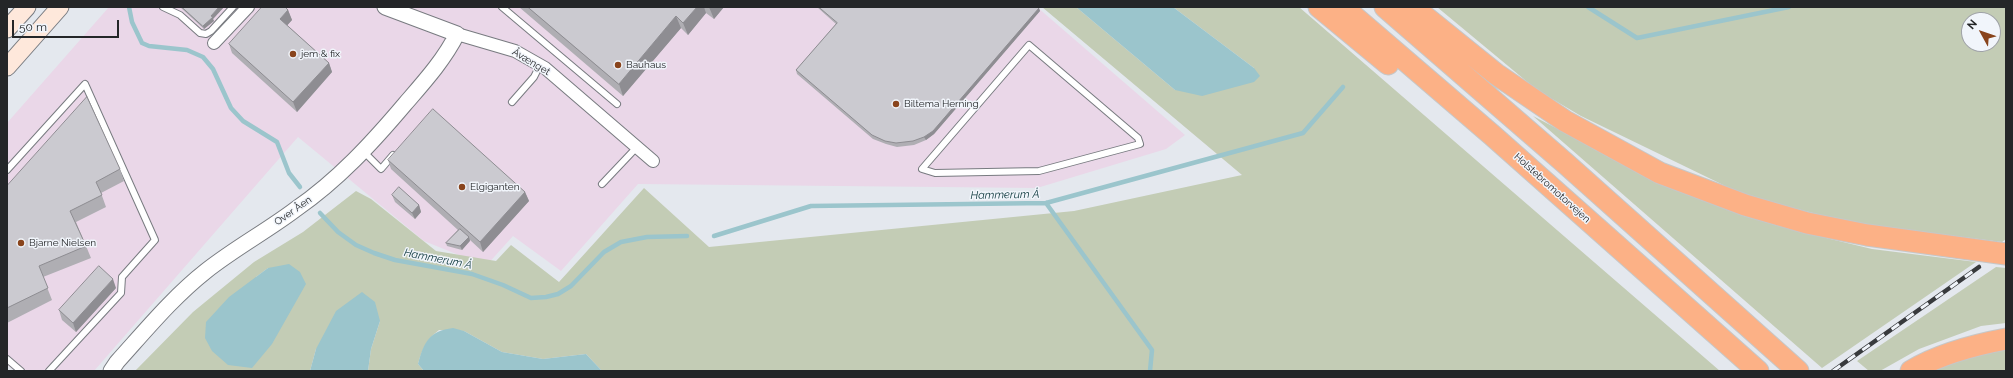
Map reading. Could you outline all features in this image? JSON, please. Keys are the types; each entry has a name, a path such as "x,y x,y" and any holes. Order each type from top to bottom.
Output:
{"highway":[{"path":"1319,7 1428,98 1492,135"},
{"name":"Holstebromotorvejen","path":"1343,7 1492,135 1758,371"},
{"path":"1384,7 1565,163 1798,371"},
{"path":"1413,7 1496,74 1565,121 1660,173 1746,206 1807,223 1867,235 2006,254"},
{"path":"1910,371 1925,363 1980,344 2006,339"}],"main road":[{"path":"7,29 27,7"},
{"path":"7,67 60,7"}],"street":[{"path":"214,43 248,7"},
{"name":"Åvænget","path":"385,7 392,11 457,34 515,51 540,65 653,161"},
{"name":"Over Åen","path":"111,371 117,362 180,292 238,246 296,210 328,185 364,152 432,74 450,48 457,34"}],"lane":[{"path":"163,7 175,10 200,32 206,34 211,31 233,7"},
{"path":"502,7 617,104"},
{"path":"1029,45 1138,138 1140,144 1039,171 935,173 922,169 1029,45"},
{"path":"512,102 534,77 540,65"},
{"path":"7,170 85,84 156,240 122,277 120,293 49,371"},
{"path":"602,184 637,147"},
{"path":"364,152 380,168 400,148"},
{"path":"7,359 21,371"}],"shaded area":[{"path":"109,7 1037,7 1185,135 1166,149 1037,188 638,184 561,271 513,236 486,266 424,241 298,137 94,371 15,371 7,365 7,123"}],"green space":[{"path":"1042,7 1076,7 1175,90 1254,68 1173,7 1299,7 1720,371 602,371 586,354 543,359 502,352 464,331 439,330 428,341 421,354 418,364 424,371 368,371 371,349 380,321 316,349 310,371 135,371 193,312 254,262 303,232 356,191 371,199 436,251 496,261 511,245 559,282 644,188 709,247 1074,211 1242,175","holes":["268,268 272,344 256,277"]},
{"path":"1437,7 2006,7 2006,239 2002,242 1852,223 1746,196 1581,116 1537,90"},
{"path":"1533,116 1657,181 1744,216 1793,230 1872,249 1976,262 1822,368"},
{"path":"1996,267 2006,268 2006,323 1981,326 1919,349 1880,371 1869,371 1857,361"},
{"path":"2006,346 2006,371 1927,371"}],"water":[{"path":"1076,7 1173,7 1254,68 1260,76 1254,82 1202,96 1175,90"},
{"path":"289,264 300,272 306,284 272,344 252,368 228,365 212,351 205,338 206,322 229,297 268,268"},
{"path":"362,292 375,302 380,321 371,349 368,371 310,371 316,349 336,311"},
{"path":"453,328 464,331 502,352 543,359 586,354 602,371 424,371 418,364 425,344 438,332"}],"building":[{"path":"182,7 219,7 211,16 213,17 203,26"},
{"path":"262,7 285,7 288,10 280,19 329,63 293,102 229,44"},
{"name":"Bauhaus","path":"528,7 697,7 683,23 676,16 619,84"},
{"name":"Biltema Herning","path":"819,7 1039,8 933,131 924,137 913,141 896,143 885,141 872,135 796,70 837,23"},
{"path":"87,97 120,169 96,182 102,195 70,211 86,246 39,266 48,288 7,308 7,186"},
{"name":"Elgiganten","path":"433,109 525,192 480,242 388,160"},
{"path":"399,187 419,205 412,213 392,195"},
{"path":"460,229 469,237 460,246 446,243"},
{"path":"99,266 113,279 73,323 59,310"}],"waterway":[{"name":"Hammerum Å","path":"129,7 132,22 142,43 149,46 187,50 203,57 213,69 231,108 243,121 277,142 289,173 300,187"},
{"name":"Hammerum Å","path":"1588,7 1637,38 1789,7"},
{"name":"Hammerum Å","path":"714,236 811,206 1046,203 1303,133 1343,87"},
{"path":"1046,203 1152,350 1150,371"},
{"name":"Hammerum Å","path":"320,213 338,232 356,245 374,253 395,260 472,274 503,285 531,298 546,297 558,294 571,286 604,252 621,242 647,237 687,236"}],"railway":[{"path":"1833,371 1979,267"}],"place":[{"name":"jem & fix","path":"293,54"},
{"name":"Bauhaus","path":"618,65"},
{"name":"Biltema Herning","path":"896,104"},
{"name":"Elgiganten","path":"462,187"},
{"name":"Bjarne Nielsen","path":"21,243"}]}
